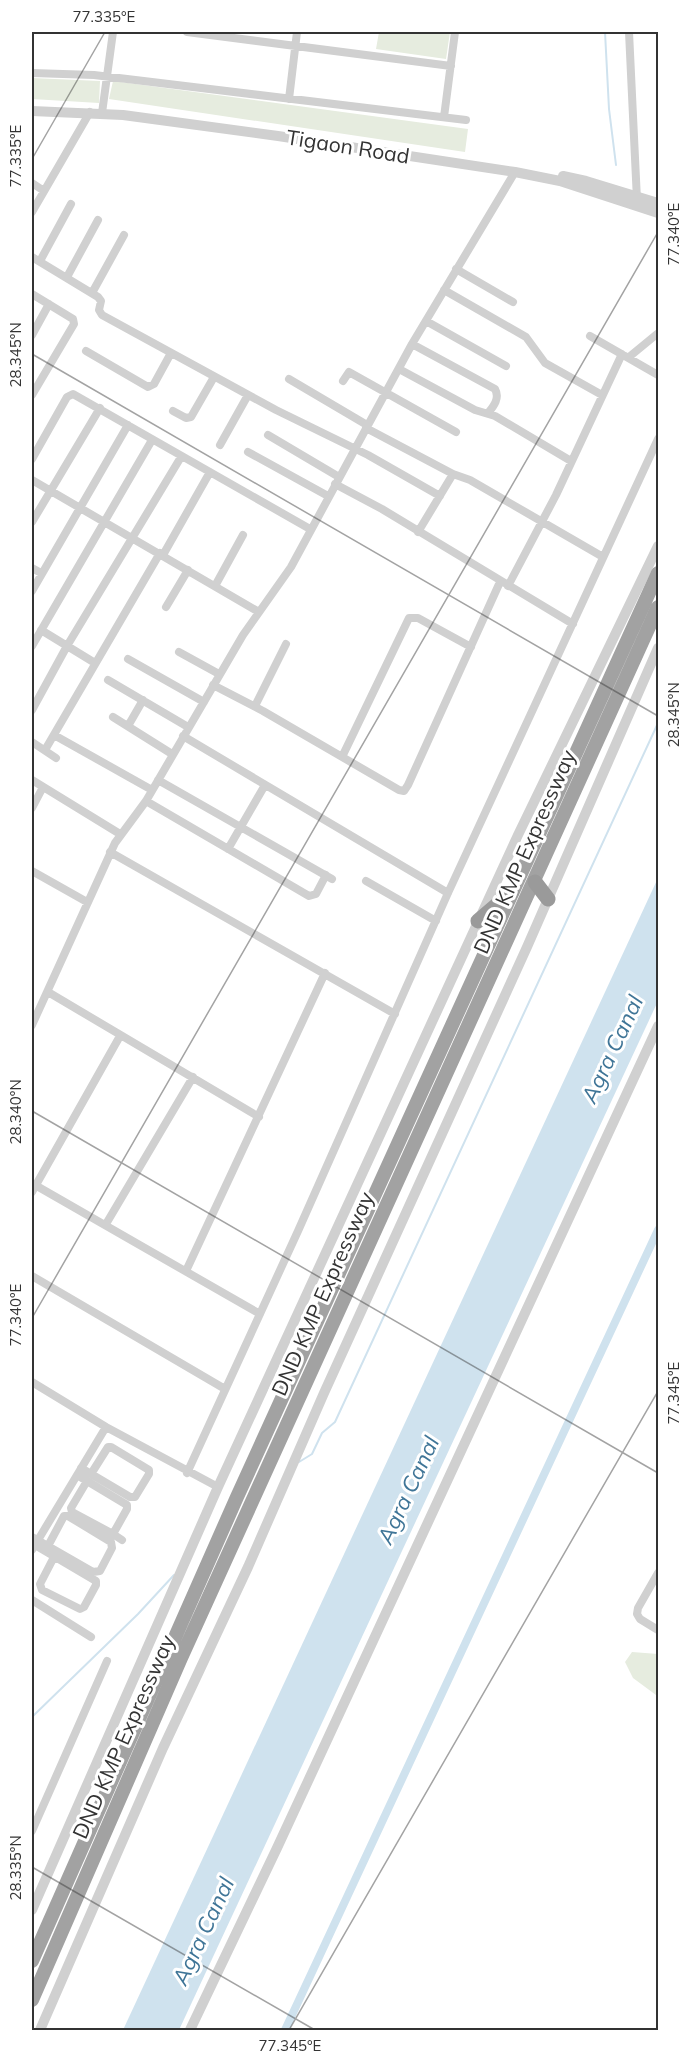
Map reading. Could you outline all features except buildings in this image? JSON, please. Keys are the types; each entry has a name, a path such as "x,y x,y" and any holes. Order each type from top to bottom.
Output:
{"highway":[{"name":"DND KMP Expressway","path":"32,1961 214,1548 658,573"},
{"name":"DND KMP Expressway","path":"32,2000 186,1648 658,607"},
{"path":"535,882 548,899"},
{"path":"478,921 512,892"}],"street":[{"path":"103,110 113,32"},
{"path":"187,32 451,66"},
{"path":"289,99 297,32"},
{"path":"444,117 455,32"},
{"path":"629,32 637,201"},
{"path":"32,73 108,77 466,120"},
{"path":"32,104 290,132 524,168 586,181 637,201 658,203"},
{"name":"Tigaon Road","path":"32,111 90,112 103,110 515,172 637,201 658,213"},
{"path":"32,212 90,112"},
{"path":"32,1025 120,834 146,801 219,674 291,567 412,344 515,172"},
{"path":"32,183 44,190"},
{"path":"40,261 71,204"},
{"path":"67,277 98,220"},
{"path":"92,293 124,235"},
{"path":"32,257 100,299 99,310 102,315 248,395 355,448 440,496"},
{"path":"456,269 513,302"},
{"path":"444,290 526,337 545,363 602,395"},
{"path":"32,294 72,319 74,324 32,393"},
{"path":"32,335 49,304"},
{"path":"426,321 506,366"},
{"path":"213,685 255,706 399,790 406,789 471,647 504,584 542,522 602,395 626,355 646,345 657,334"},
{"path":"590,336 658,375"},
{"path":"412,344 495,389 497,393 495,406 488,413"},
{"path":"86,351 148,387 154,384 171,353"},
{"path":"399,369 468,406 488,413 571,461"},
{"path":"343,381 350,372 385,394 456,432"},
{"path":"173,411 186,418 191,417 214,377"},
{"path":"289,379 367,426 453,474 470,480 603,557"},
{"path":"32,459 70,394 75,394 181,457 310,529"},
{"path":"220,445 248,395"},
{"path":"32,522 100,408"},
{"path":"32,591 128,425"},
{"path":"268,435 418,532 573,624"},
{"path":"187,1473 448,893 658,439"},
{"path":"32,646 152,440"},
{"path":"248,452 328,496"},
{"path":"32,710 181,457"},
{"path":"45,750 210,472"},
{"path":"418,532 453,474"},
{"path":"32,480 259,612"},
{"path":"215,586 243,535"},
{"path":"32,1910 218,1487 523,824 658,546"},
{"path":"32,568 42,573"},
{"path":"166,606 188,570"},
{"path":"342,757 409,618 418,618 471,647"},
{"path":"41,630 95,663"},
{"path":"255,706 286,644"},
{"path":"40,2031 163,1749 248,1567 324,1393 548,899 658,648"},
{"path":"179,652 219,674"},
{"path":"129,659 204,702"},
{"path":"108,680 188,727"},
{"path":"128,726 143,700"},
{"path":"113,717 172,754"},
{"path":"54,735 152,790"},
{"path":"183,736 448,893"},
{"path":"32,742 56,758"},
{"path":"32,780 120,834"},
{"path":"146,801 309,896 316,894 329,877 158,780"},
{"path":"228,849 265,785"},
{"path":"32,808 43,787"},
{"path":"110,852 395,1014"},
{"path":"32,871 87,902"},
{"path":"366,881 436,921"},
{"path":"186,1271 325,973"},
{"path":"48,992 259,1117"},
{"path":"190,2031 282,1838 658,1026"},
{"path":"120,1036 33,1188 106,1224 260,1314"},
{"path":"106,1224 193,1077"},
{"path":"32,1276 225,1389"},
{"path":"32,1382 187,1473 218,1487"},
{"path":"34,1543 106,1427"},
{"path":"89,1478 130,1497 135,1497 149,1470 111,1447 108,1448 89,1478 71,1508 72,1512 122,1540"},
{"path":"79,1472 127,1505 113,1534"},
{"path":"34,1543 48,1546 93,1572 100,1571 112,1548 111,1542 68,1516 64,1516 48,1546"},
{"path":"34,1543 96,1581 96,1586 84,1607 80,1609 42,1590 40,1584 54,1557"},
{"path":"658,1573 638,1608 637,1614 640,1619 658,1630"},
{"path":"32,1600 91,1637"},
{"path":"32,1831 107,1661"}],"shaded area":[{"path":"379,32 450,32 446,59 376,49"},
{"path":"32,78 100,81 99,103 32,99"},
{"path":"113,81 468,129 465,152 109,99"},
{"path":"632,1652 658,1654 658,1693 656,1695 633,1678 625,1662"}],"water":[{"name":"Agra Canal","path":"658,878 658,1001 179,2030 123,2030"}],"waterway":[{"path":"605,32 609,109 616,165"},
{"path":"299,1462 312,1454 322,1433 335,1422 658,723"},
{"path":"285,2030 658,1230"},
{"path":"32,1717 138,1614 174,1575"}]}
